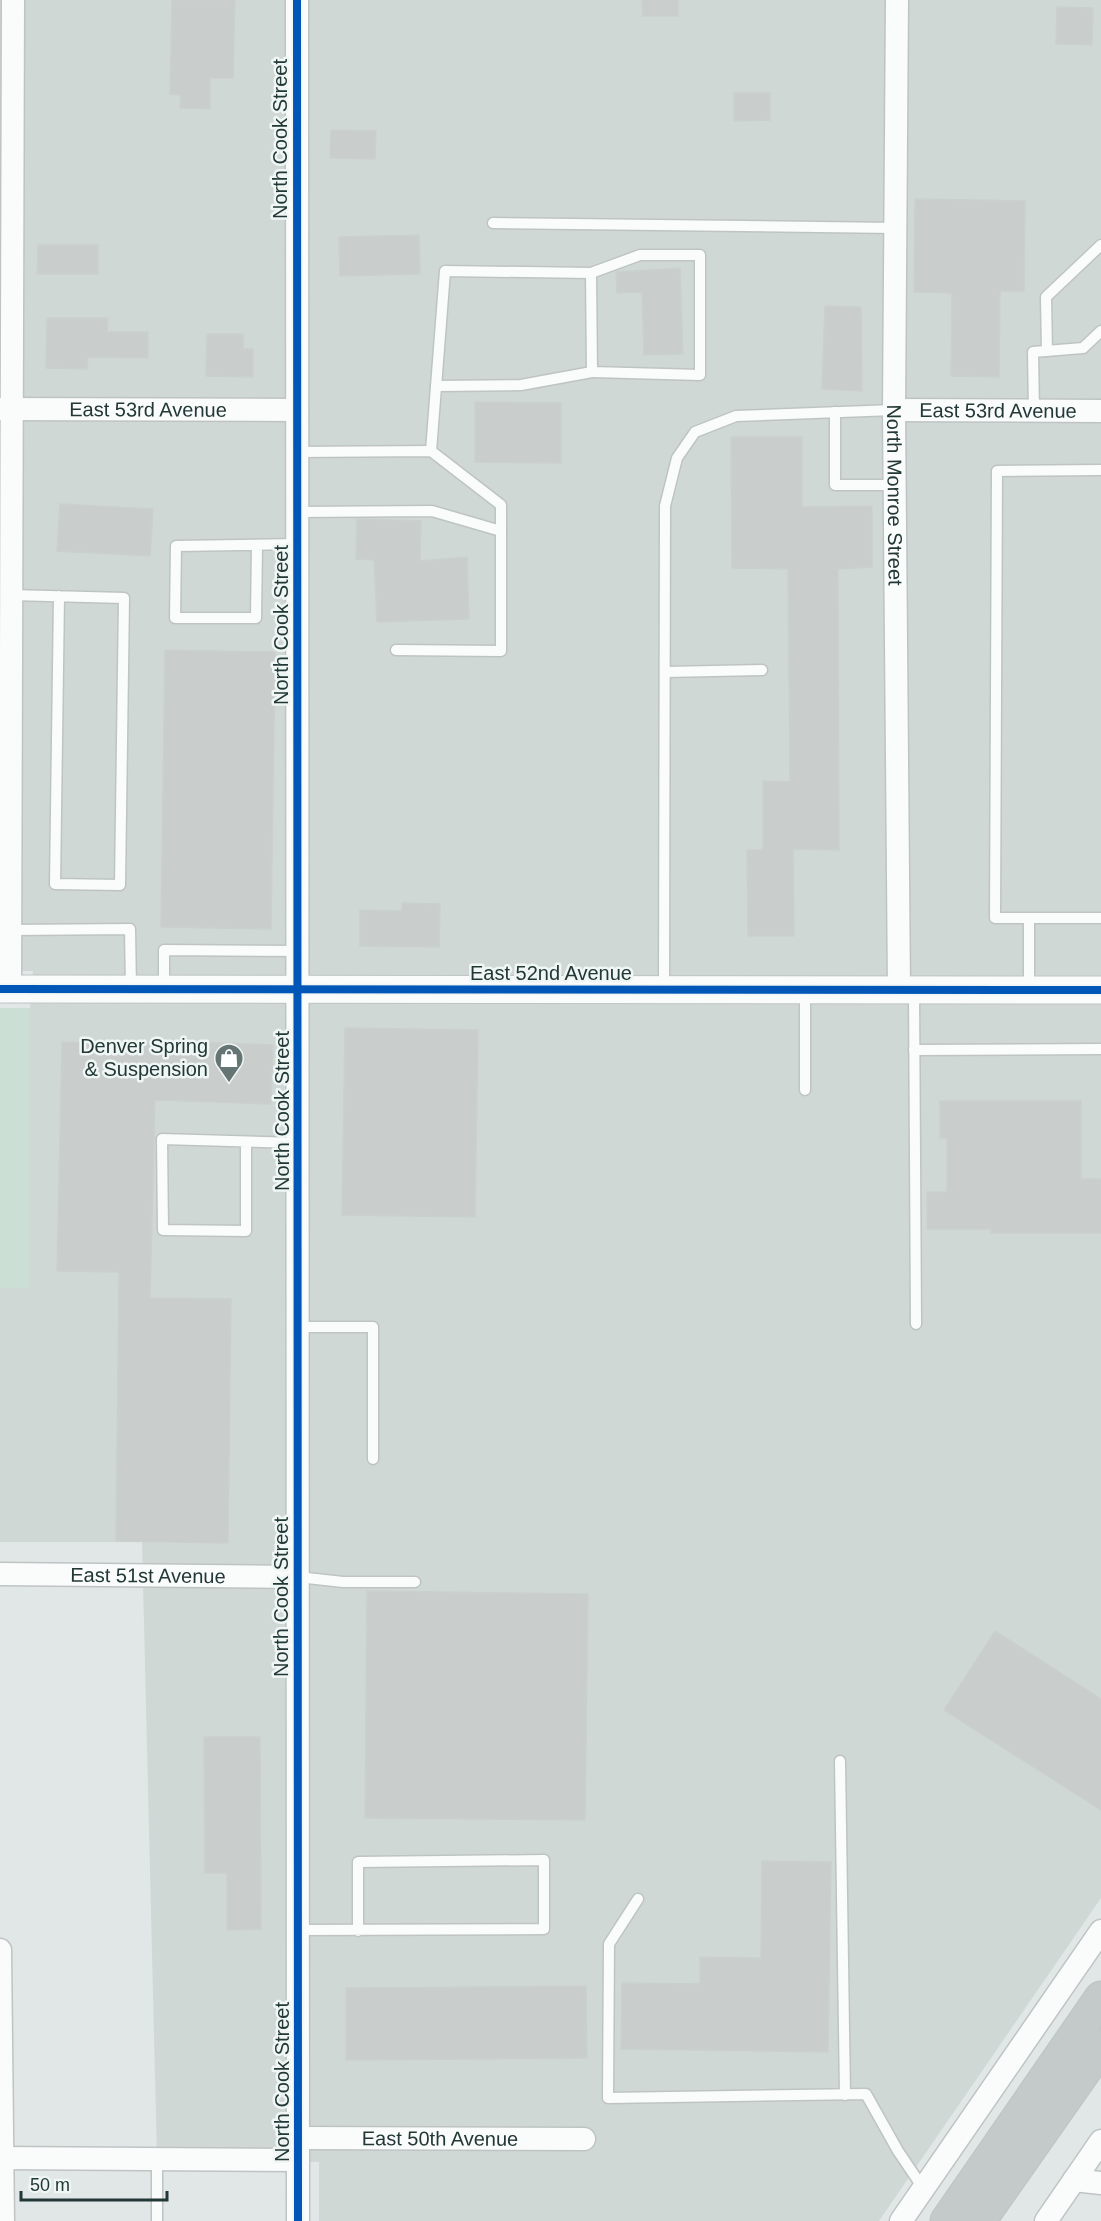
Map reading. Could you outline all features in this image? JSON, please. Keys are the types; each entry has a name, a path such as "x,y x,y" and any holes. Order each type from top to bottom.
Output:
{"highway":[{"path":"947,2221 1101,1998"},
{"path":"980,2221 1101,2047"}],"street":[{"path":"5,989 10,930 5,409 13,0"},
{"name":"North Cook Street","path":"297,0 298,2221"},
{"name":"North Monroe Street","path":"897,0 894,410 907,990"},
{"name":"East 53rd Avenue","path":"5,409 297,410"},
{"name":"East 53rd Avenue","path":"894,410 1101,411"},
{"name":"East 52nd Avenue","path":"5,989 1101,990"},
{"name":"East 51st Avenue","path":"0,1574 298,1577"},
{"path":"901,2221 1101,1931"},
{"path":"0,1950 3,2221"},
{"name":"East 50th Avenue","path":"1,2158 157,2159 298,2149 584,2139"},
{"path":"1046,2221 1101,2142"},
{"path":"1074,2180 1101,2183"}],"lane":[{"path":"493,223 895,228"},
{"path":"1047,351 1046,297 1101,245"},
{"path":"431,451 436,386 445,271 591,273 640,255 700,255 700,375 592,372 521,385 436,386"},
{"path":"591,273 592,372"},
{"path":"1034,411 1033,352 1083,348 1101,331"},
{"path":"664,990 665,506 677,458 695,432 736,416 894,410"},
{"path":"835,412 835,485 895,485"},
{"path":"297,452 431,451 501,505 501,651 396,650"},
{"path":"1101,470 997,471 995,918 1101,918"},
{"path":"297,512 432,511 501,531"},
{"path":"257,545 255,618 176,618 176,546 297,544"},
{"path":"7,610 59,596 123,598 120,885 55,884 59,596"},
{"path":"665,672 762,670"},
{"path":"1029,919 1029,990"},
{"path":"10,930 130,929 131,990"},
{"path":"164,990 164,950 297,951"},
{"path":"805,990 805,1090"},
{"path":"907,990 914,1050 916,1324"},
{"path":"914,1050 1101,1049"},
{"path":"246,1142 246,1232 163,1230 162,1139 299,1143"},
{"path":"298,1327 373,1326 373,1459"},
{"path":"298,1577 342,1582 415,1582"},
{"path":"840,1761 845,2095"},
{"path":"298,1930 358,1931 544,1929 544,1860 358,1862 358,1931"},
{"path":"638,1899 609,1944 608,2098 866,2094 898,2151 923,2188"},
{"path":"157,2159 157,2221"}],"shaded area":[{"path":"0,0 1101,0 1101,1898 879,2221 319,2221 319,2162 157,2159 142,1542 0,1542 0,1288 30,1288 30,1008 33,971 0,971"}],"green space":[{"path":"0,1008 30,1008 30,1288 0,1288"}],"building":[{"path":"172,0 235,0 233,78 210,78 210,109 180,108 181,95 170,94"},
{"path":"642,0 678,0 678,16 643,16"},
{"path":"1057,7 1093,8 1092,45 1056,44"},
{"path":"734,93 770,93 770,120 734,121"},
{"path":"331,130 376,131 375,159 330,158"},
{"path":"915,199 1025,201 1024,291 1000,291 999,377 951,376 952,293 914,292"},
{"path":"419,235 420,274 340,276 339,237"},
{"path":"38,245 98,245 98,274 37,274"},
{"path":"680,268 683,354 644,355 642,292 617,293 616,272"},
{"path":"825,306 861,307 862,391 822,389"},
{"path":"47,318 108,318 107,332 148,332 148,358 88,357 87,369 46,368"},
{"path":"207,334 243,334 243,349 253,349 253,377 206,376"},
{"path":"475,402 561,403 561,463 475,462"},
{"path":"731,437 802,437 802,507 872,506 872,567 838,569 839,850 793,849 794,936 748,936 747,850 763,850 763,781 790,782 788,569 732,568"},
{"path":"60,504 153,509 150,556 57,551"},
{"path":"357,519 421,521 420,561 467,557 469,619 377,622 374,560 356,559"},
{"path":"165,650 275,652 271,929 161,927"},
{"path":"402,903 440,904 439,947 360,946 360,910 402,911"},
{"path":"345,1028 478,1030 475,1217 342,1215"},
{"path":"166,1041 273,1045 271,1104 155,1100 150,1298 231,1299 228,1543 116,1541 119,1272 57,1271 62,1042 166,1044"},
{"path":"940,1101 1081,1101 1081,1179 1101,1179 1101,1233 991,1233 991,1229 927,1229 927,1192 947,1192 947,1138 940,1138"},
{"path":"367,1591 588,1594 585,1820 365,1818"},
{"path":"995,1631 1101,1699 1101,1810 944,1710"},
{"path":"204,1737 260,1737 261,1929 227,1930 227,1873 205,1873"},
{"path":"762,1861 831,1862 828,2052 621,2049 622,1983 700,1984 700,1957 761,1958"},
{"path":"586,1986 587,2058 346,2060 346,1988"}],"cycle path":[{"path":"297,0 298,2221"},
{"path":"0,989 1101,990"}],"place":[{"name":"Denver Spring & Suspension","path":"229,1084"}]}
